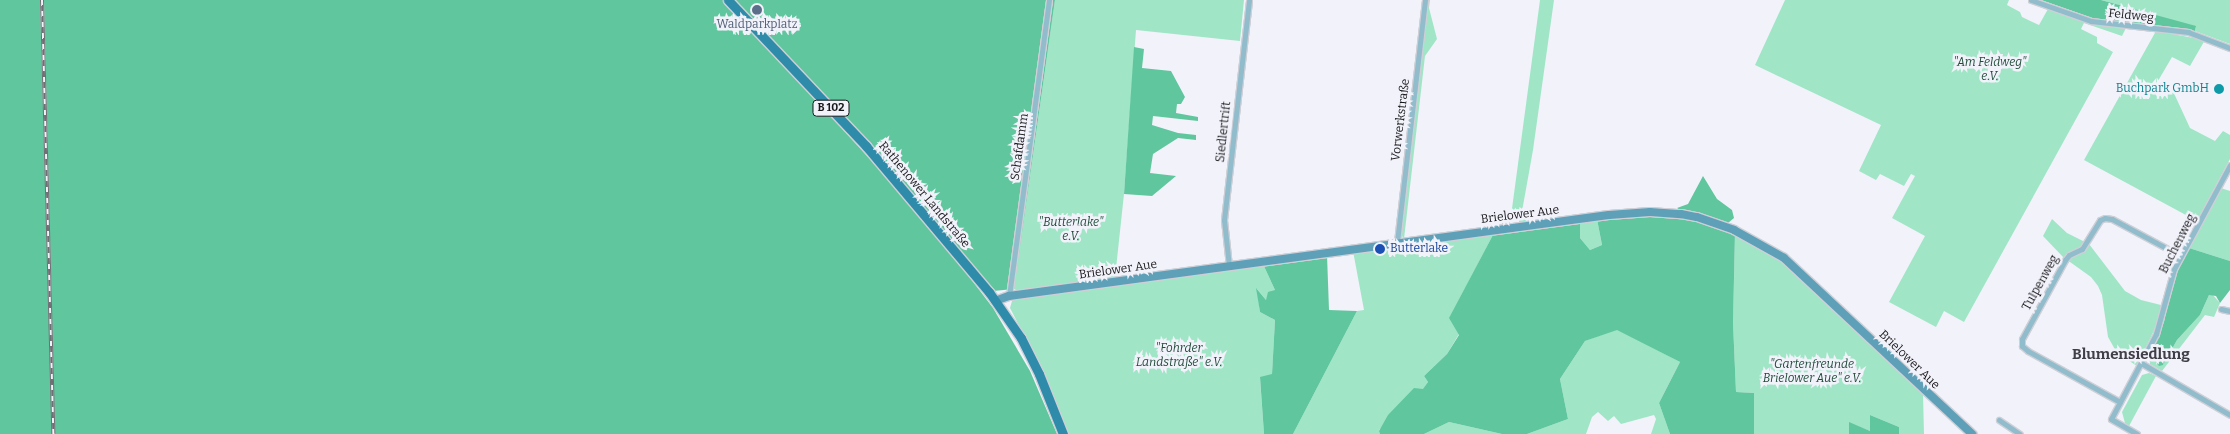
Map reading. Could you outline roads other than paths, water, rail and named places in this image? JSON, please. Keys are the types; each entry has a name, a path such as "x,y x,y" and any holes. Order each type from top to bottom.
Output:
{"main road":[{"name":"Rathenower Landstraße","path":"728,0 866,146 995,301 1021,338 1063,434"}],"street":[{"name":"Schafdamm","path":"1010,296 1049,0"},
{"name":"Siedlertrift","path":"1229,266 1224,220 1249,0"},
{"name":"Vorwerkstraße","path":"1397,242 1425,0"},
{"name":"Feldweg","path":"2031,0 2097,22 2188,32 2230,48"},
{"name":"Buchenweg","path":"2137,434 2111,419 2161,322 2169,285 2181,256 2230,165"},
{"name":"Brielower Aue","path":"995,301 1010,296 1397,242 1626,213 1681,214 1713,222 1737,231 1784,258 1972,434"},
{"name":"Tulpenweg","path":"2120,402 2028,351 2022,346 2022,338 2068,255 2082,249 2100,220 2105,218 2112,219 2181,256"},
{"path":"2222,309 2230,312"},
{"path":"2141,363 2230,415"},
{"path":"2000,420 2020,434"}],"railway":[{"path":"42,0 53,434"}],"place":[{"name":"Waldparkplatz","path":"757,10"},
{"name":"Buchpark GmbH","path":"2219,89"},
{"name":"Butterlake","path":"1380,249"}],"district":[{"name":"Blumensiedlung","path":"2131,355"}],"park label":[{"name":"\"Am Feldweg\" e.V.","path":"1990,70"},
{"name":"\"Butterlake\" e.V.","path":"1071,230"},
{"name":"\"Fohrder Landstraße\" e.V.","path":"1179,356"},
{"name":"\"Gartenfreunde Brielower Aue\" e.V.","path":"1812,372"}]}
